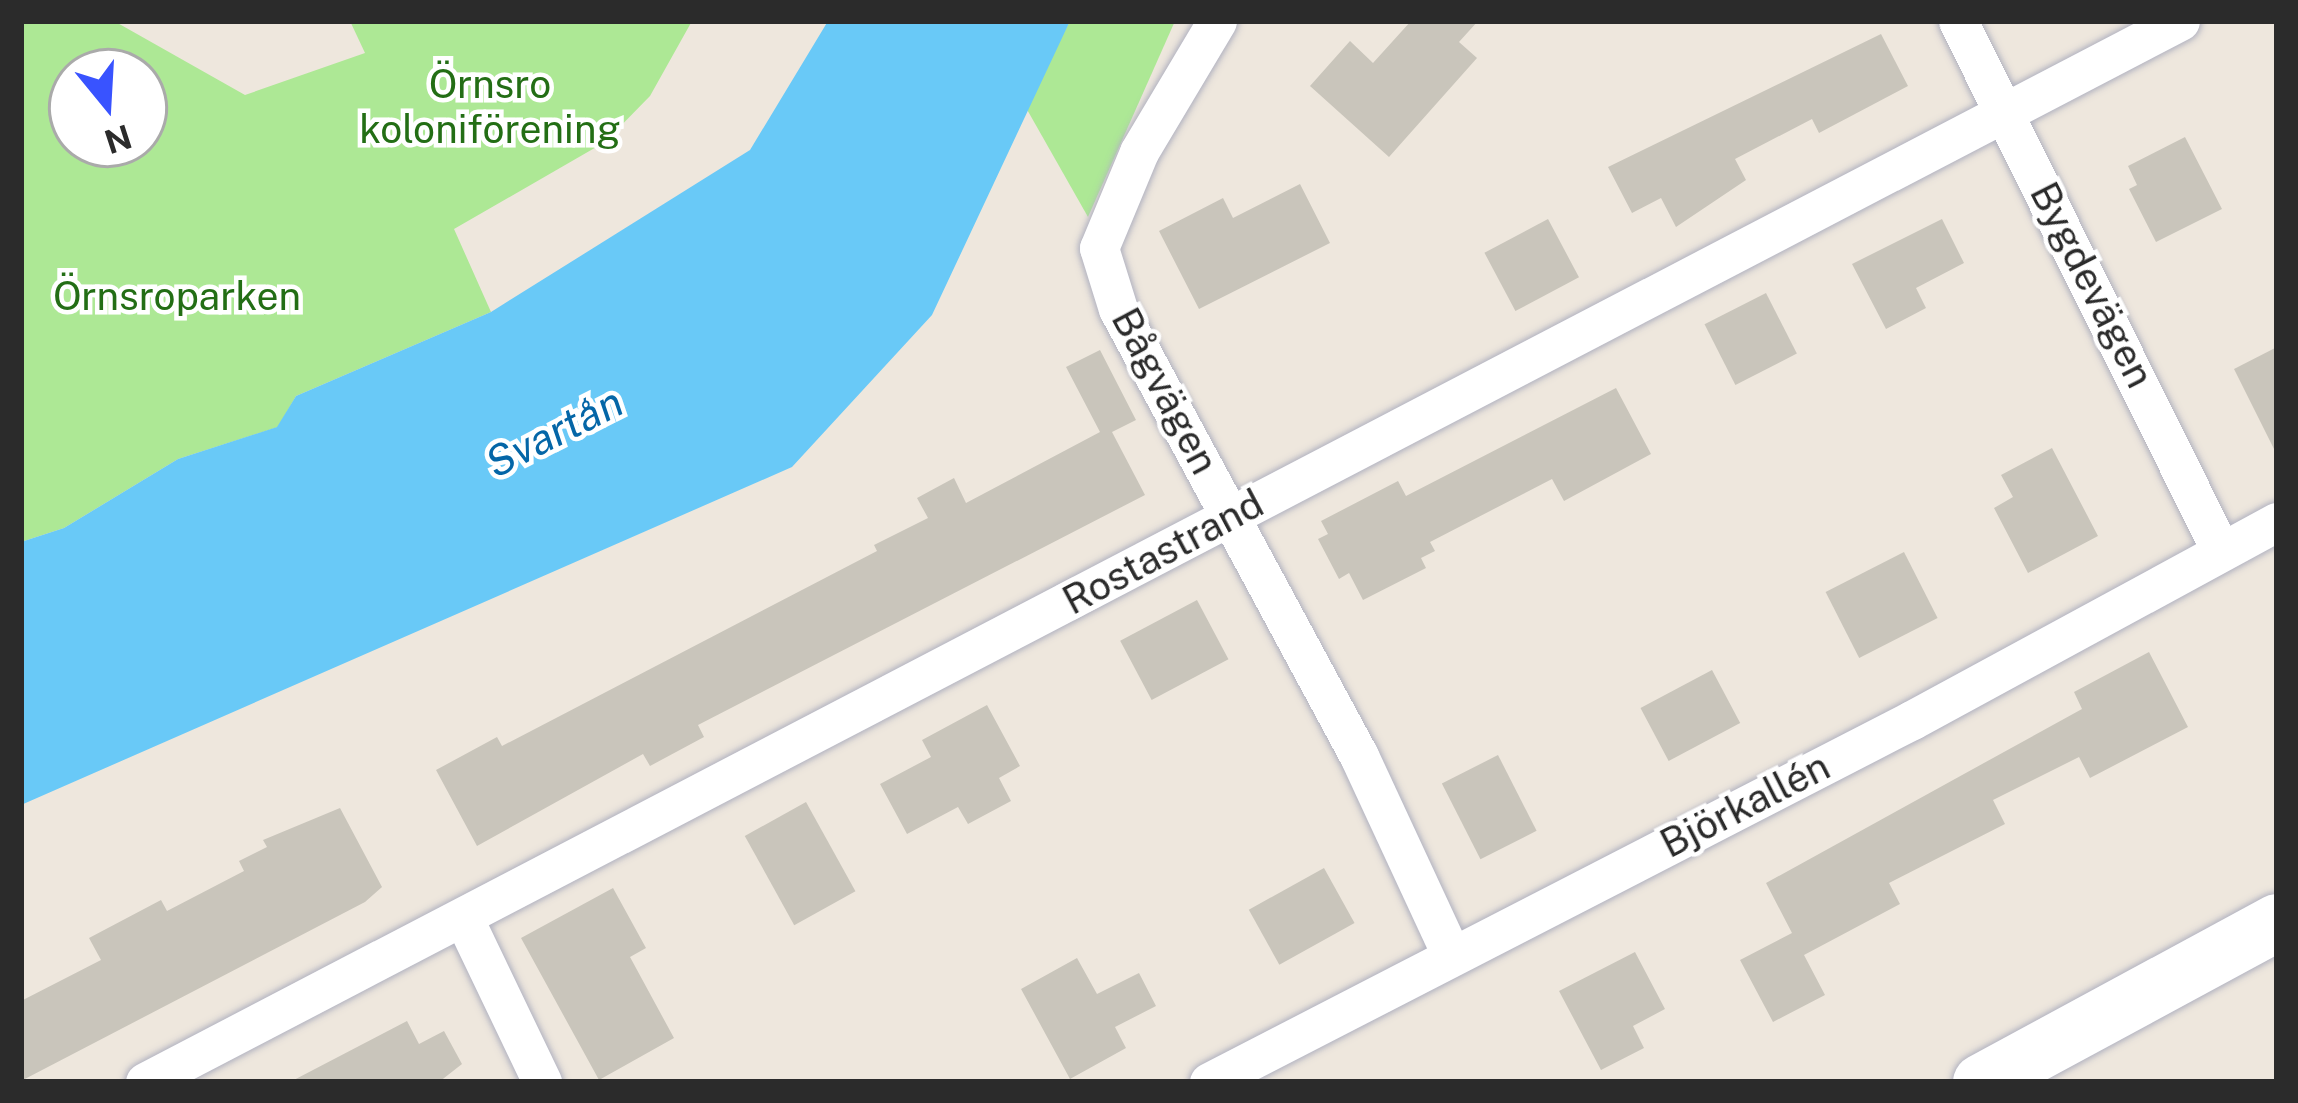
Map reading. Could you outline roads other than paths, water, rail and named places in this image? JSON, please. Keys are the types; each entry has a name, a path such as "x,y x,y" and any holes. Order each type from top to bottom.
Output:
{"street":[{"name":"Bågvägen","path":"1217,21 1138,152 1100,248 1118,309 1358,756 1451,954"},
{"name":"Bygdevägen","path":"1958,21 2221,551"},
{"name":"Rostastrand","path":"145,1082 2180,21"},
{"name":"Björkallén","path":"1209,1082 1912,720 2277,522"},
{"path":"464,919 542,1082"},
{"path":"1981,1082 2277,922"},
{"path":"2180,977 2277,943"}],"water":[{"name":"Svartån","path":"828,21 1070,21 932,315 792,467 21,805 21,542 64,528 178,459 277,427 296,396 491,312 750,150"}],"park label":[{"name":"Örnsro koloniförening","path":"490,108"},
{"name":"Örnsroparken","path":"177,296"}]}
